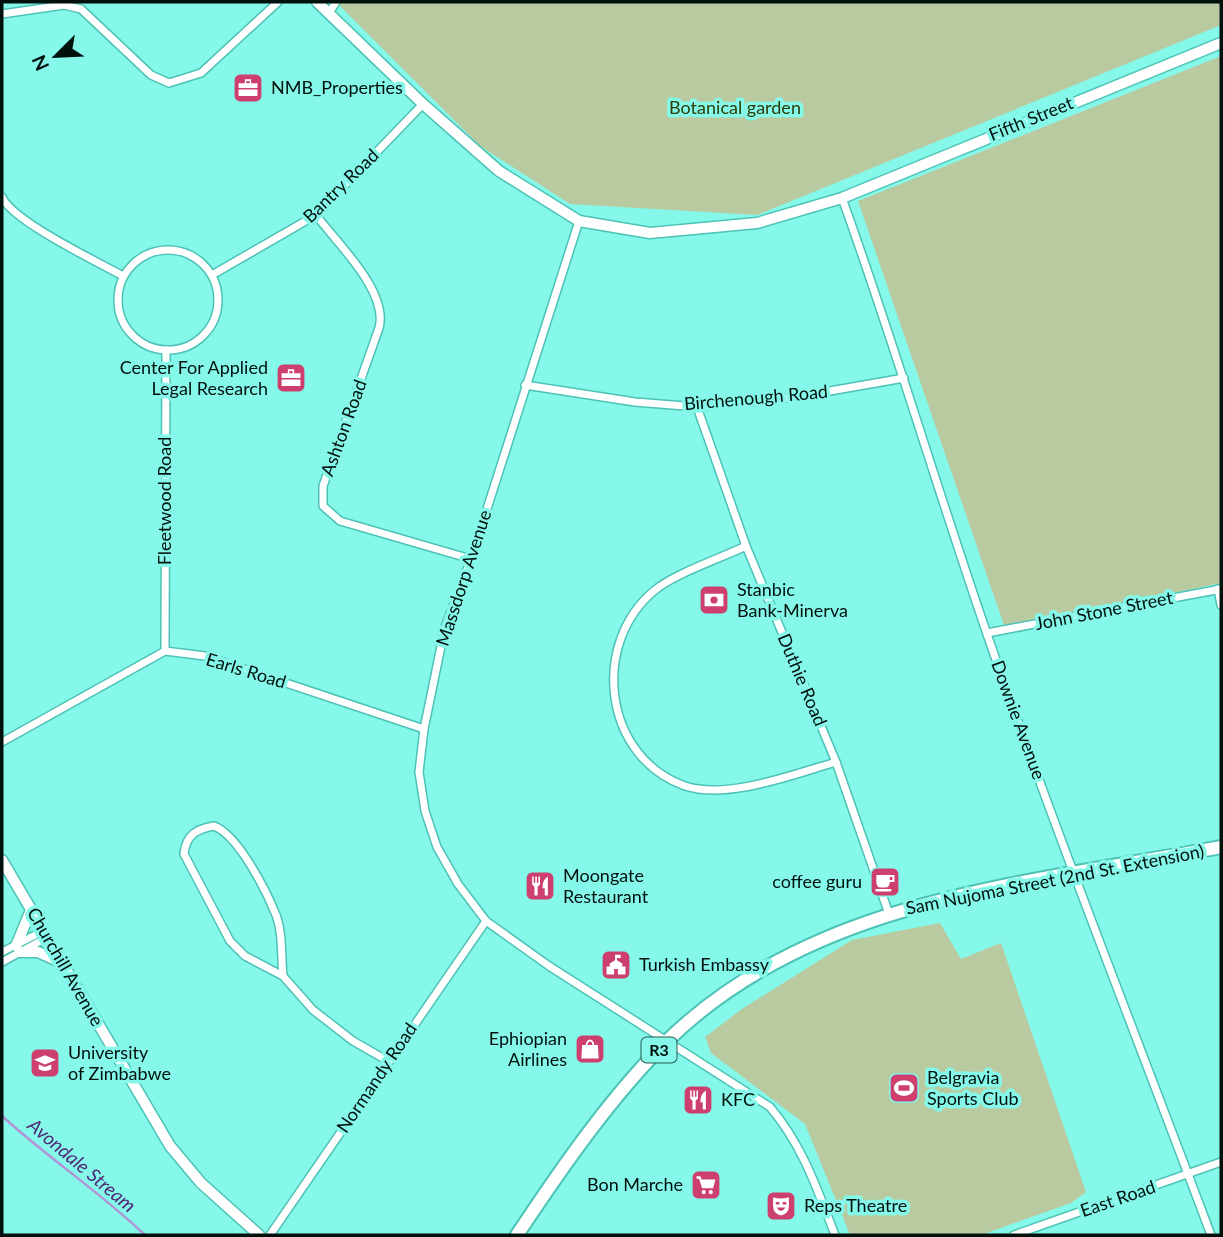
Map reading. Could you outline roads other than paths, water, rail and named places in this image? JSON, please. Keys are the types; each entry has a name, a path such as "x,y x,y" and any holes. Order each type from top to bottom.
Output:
{"highway":[{"name":"Sam Nujoma Street (2nd St. Extension)","path":"517,1235 607,1110 667,1041 719,999 788,955 850,927 945,899 1221,847"}],"street":[{"path":"2,14 64,5 80,9 151,75 169,83 201,74 278,2"},
{"path":"317,2 423,104 499,172 579,221"},
{"path":"329,13 336,2"},
{"name":"Fifth Street","path":"579,221 650,233 737,226 842,198 1221,43"},
{"name":"Bantry Road","path":"212,275 316,215 423,104"},
{"path":"2,197 5,204 22,219 123,276"},
{"name":"Downie Avenue","path":"842,198 987,633 1073,875 1211,1235"},
{"name":"Ashton Road","path":"316,215 373,289 382,312 379,328 323,486 323,506 340,521 471,559"},
{"name":"Massdorp Avenue","path":"579,221 471,559 445,627 424,729 419,772 425,811 437,847 458,884 486,921 549,966 770,1107 794,1136 806,1158 835,1235"},
{"path":"167,249 193,256 212,275 218,301 211,326 191,344 166,350 145,344 122,320 118,298 123,276 141,257 167,249"},
{"name":"Fleetwood Road","path":"165,651 166,350"},
{"name":"Birchenough Road","path":"525,385 635,402 697,407 790,398 904,378"},
{"name":"Duthie Road","path":"697,407 746,546 836,762 889,914"},
{"path":"746,546 656,589 627,620 614,659 613,701 626,734 646,762 686,786 722,789 763,783 836,762"},
{"path":"1220,589 1221,605"},
{"name":"John Stone Street","path":"987,633 1220,589"},
{"path":"2,742 165,651"},
{"name":"Earls Road","path":"165,651 205,656 424,729"},
{"path":"283,976 276,915 236,843 225,830 214,826 192,833 186,841 184,854 230,941 246,956 283,976 313,1010 353,1041 388,1060"},
{"name":"Churchill Avenue","path":"2,860 170,1146 201,1184 259,1235"},
{"path":"18,949 31,910"},
{"name":"Normandy Road","path":"270,1235 486,921"},
{"path":"2,962 18,949 45,935"},
{"path":"2,952 18,949 38,951 62,963"},
{"name":"East Road","path":"1014,1235 1221,1163"}],"waterway":[{"name":"Avondale Stream","path":"2,1116 145,1235"}],"place":[{"name":"NMB_Properties","path":"248,88"},
{"name":"Center For Applied Legal Research","path":"291,378"},
{"name":"Stanbic Bank-Minerva","path":"714,600"},
{"name":"coffee guru","path":"885,882"},
{"name":"Moongate Restaurant","path":"540,886"},
{"name":"Turkish Embassy","path":"616,965"},
{"name":"Ephiopian Airlines","path":"590,1049"},
{"name":"University of Zimbabwe","path":"45,1063"},
{"name":"Belgravia Sports Club","path":"904,1088"},
{"name":"KFC","path":"698,1100"},
{"name":"Bon Marche","path":"706,1185"},
{"name":"Reps Theatre","path":"781,1206"}],"park label":[{"name":"Botanical garden","path":"735,108"}]}
